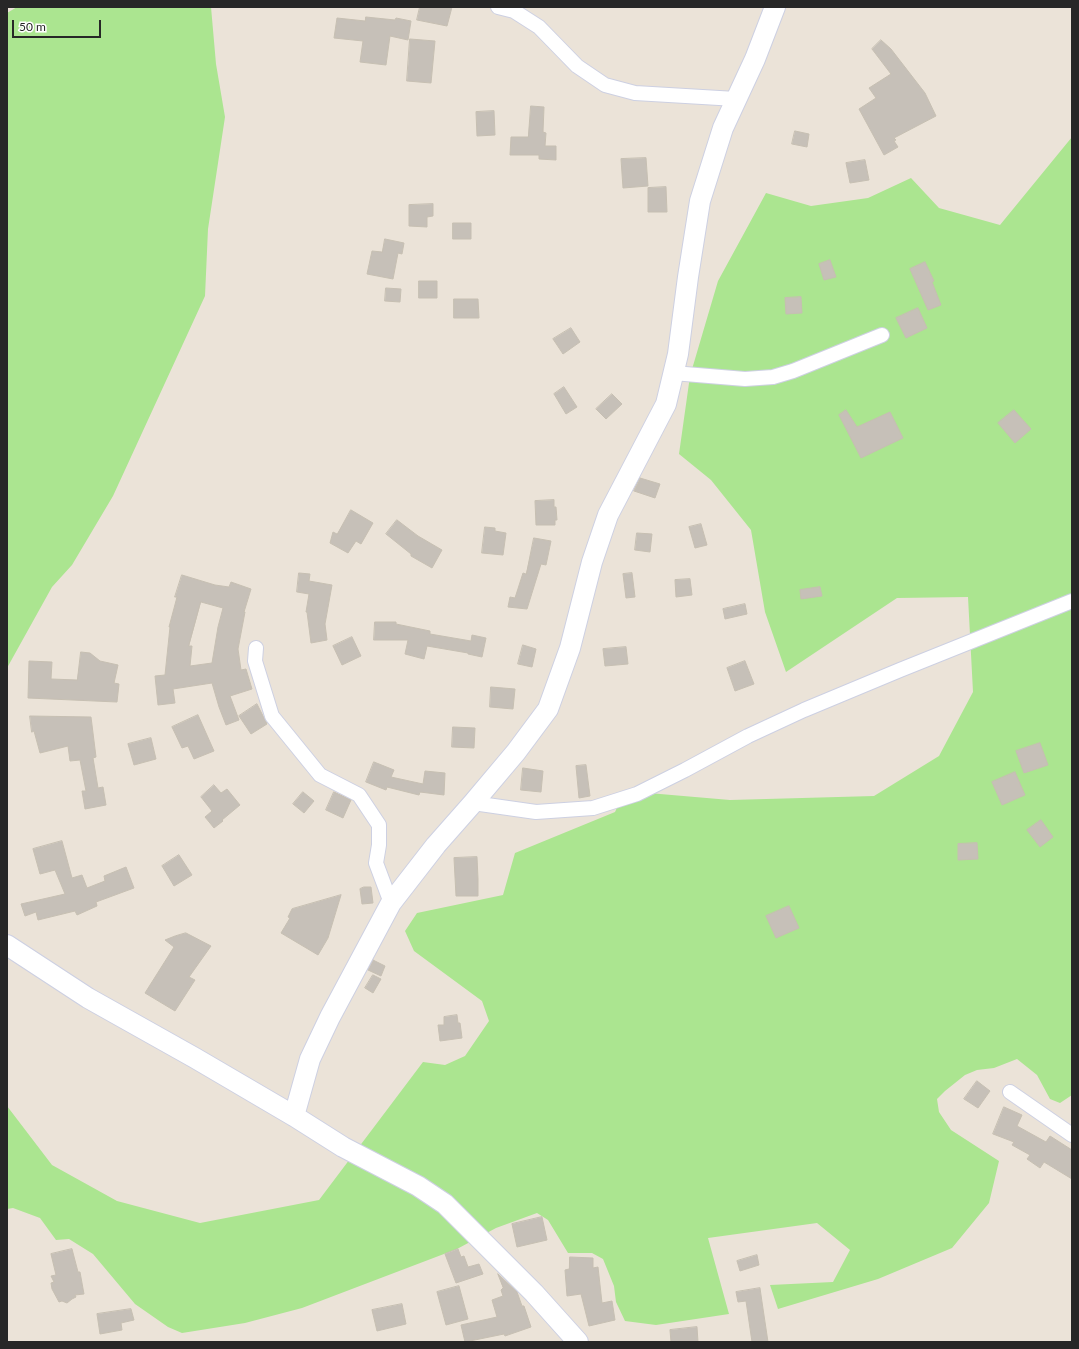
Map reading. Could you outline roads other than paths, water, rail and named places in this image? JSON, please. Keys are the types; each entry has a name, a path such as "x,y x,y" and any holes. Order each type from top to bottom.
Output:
{"street":[{"path":"498,7 514,9 539,28 577,66 605,85 635,93 736,99"},
{"path":"294,1116 310,1059 330,1016 391,903 436,845 474,803 516,752 548,709 570,648 592,562 608,515 666,404 678,354 700,201 723,128 755,59 775,7"},
{"path":"673,373 744,379 774,377 793,371 882,335"},
{"path":"474,803 536,812 593,808 637,794 748,736 804,710 1072,601"},
{"path":"256,648 255,661 272,716 320,775 359,795 379,825 379,844 376,863 391,903"},
{"path":"7,945 88,998 195,1058 294,1116 343,1147 418,1186 445,1204 534,1293 578,1342"},
{"path":"1010,1092 1072,1135"}]}
